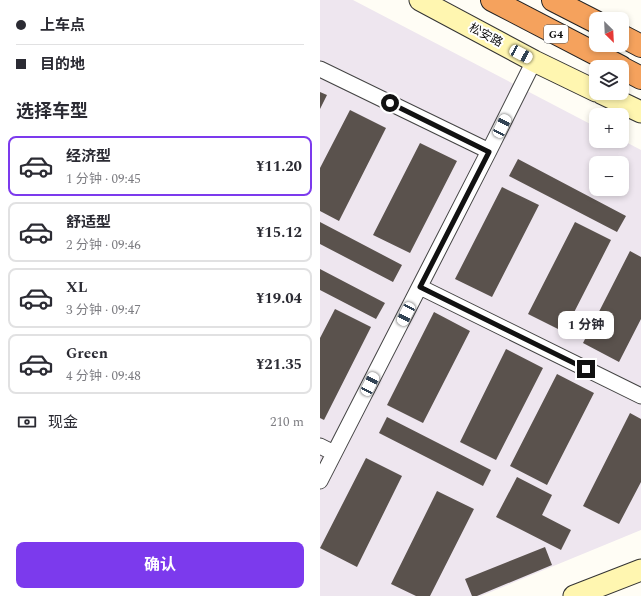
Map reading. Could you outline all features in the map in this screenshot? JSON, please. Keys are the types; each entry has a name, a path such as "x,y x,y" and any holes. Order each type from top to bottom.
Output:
{"highway":[{"name":"G4","path":"492,0 608,60"},
{"name":"G4","path":"553,0 589,18"},
{"path":"629,40 641,46"},
{"name":"G4","path":"629,71 641,78"}],"main road":[{"name":"松安路","path":"420,0 534,61 589,88"},
{"path":"616,100 641,112"},
{"path":"574,596 641,570"}],"street":[{"path":"320,481 489,152 534,61"},
{"path":"320,69 489,152"},
{"path":"420,287 641,396"},
{"path":"320,446 334,453"}],"shaded area":[{"path":"320,0 353,0 589,123 589,148 629,148 629,144 641,150 641,530 481,596 320,596"}],"building":[{"path":"320,92 327,95 320,109"},
{"path":"350,110 386,128 339,221 320,211 320,168"},
{"path":"420,143 457,161 410,253 373,235"},
{"path":"518,159 626,216 617,232 509,176"},
{"path":"502,187 539,205 492,297 455,279"},
{"path":"320,222 402,265 393,282 320,244"},
{"path":"575,222 611,240 564,332 528,314"},
{"path":"630,251 641,257 641,319 619,362 583,343"},
{"path":"320,269 385,303 376,319 320,290"},
{"path":"335,309 371,327 324,420 320,418 320,338"},
{"path":"434,312 470,331 423,423 387,405"},
{"path":"506,349 543,368 496,460 460,442"},
{"path":"557,374 594,393 547,485 510,466"},
{"path":"630,413 641,419 641,482 619,524 583,506"},
{"path":"387,417 491,470 483,486 379,433"},
{"path":"366,458 402,476 357,567 320,548"},
{"path":"517,477 552,495 542,515 571,530 561,550 496,517"},
{"path":"437,491 474,509 430,596 416,596 391,584"},
{"path":"545,547 552,565 477,596 472,596 465,579"}],"route":[{"path":"390,103 489,152 420,287 586,369"}]}
